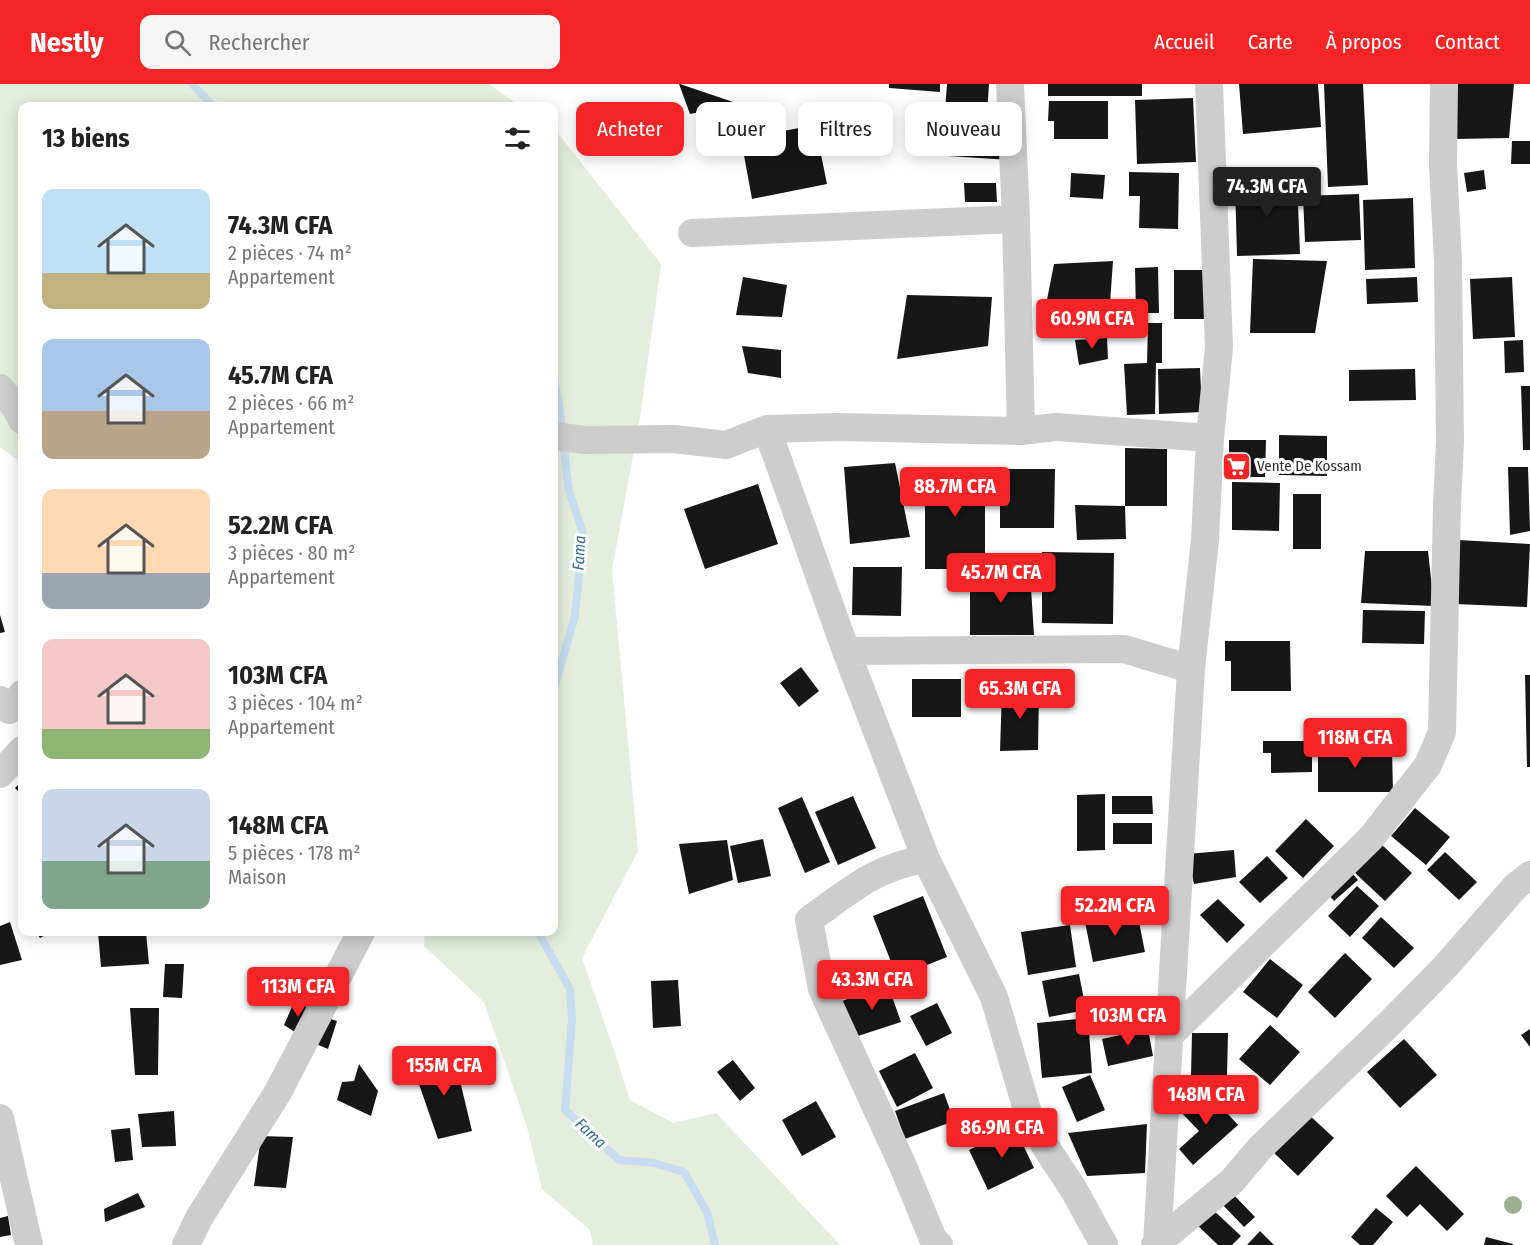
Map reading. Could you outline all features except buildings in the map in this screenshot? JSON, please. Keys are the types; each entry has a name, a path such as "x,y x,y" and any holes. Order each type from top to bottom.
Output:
{"street":[{"path":"1010,84 1021,431"},
{"path":"1156,1244 1191,669 1205,540 1210,438 1219,347 1209,84"},
{"path":"1169,1036 1371,838 1428,765 1442,732 1450,442 1448,262 1443,165 1444,84"},
{"path":"692,233 1016,219"},
{"path":"0,388 18,413"},
{"path":"558,437 585,440 674,439 726,445 767,429 839,427 1021,431 1056,427 1210,438"},
{"path":"767,429 846,651 926,859 994,997 1028,1113 1104,1245"},
{"path":"846,651 1124,649 1191,669"},
{"path":"0,700 9,710 18,699"},
{"path":"0,774 18,754"},
{"path":"926,859 903,862 868,878 809,920 822,989 903,1166 933,1239 939,1245"},
{"path":"1156,1244 1232,1181 1269,1140 1446,966 1515,887 1530,875"},
{"path":"186,1245 199,1218 278,1092 359,936"},
{"path":"0,1118 29,1245"}],"green space":[{"path":"0,84 489,84 514,102 18,102 18,460 0,447"},
{"path":"558,134 661,264 640,417 612,570 638,851 582,958 630,1100 673,1123 716,1113 840,1245 593,1245 590,1230 542,1189 527,1127 484,1002 424,946 425,936 558,936"}],"waterway":[{"name":"Fama","path":"192,84 209,102"},
{"name":"Fama","path":"558,399 569,491 583,533 575,616 558,675"},
{"name":"Fama","path":"540,936 570,989 572,1020 565,1110 619,1160 654,1163 684,1172 707,1212 715,1245"}],"place":[{"name":"Vente De Kossam","path":"1236,466"}]}
